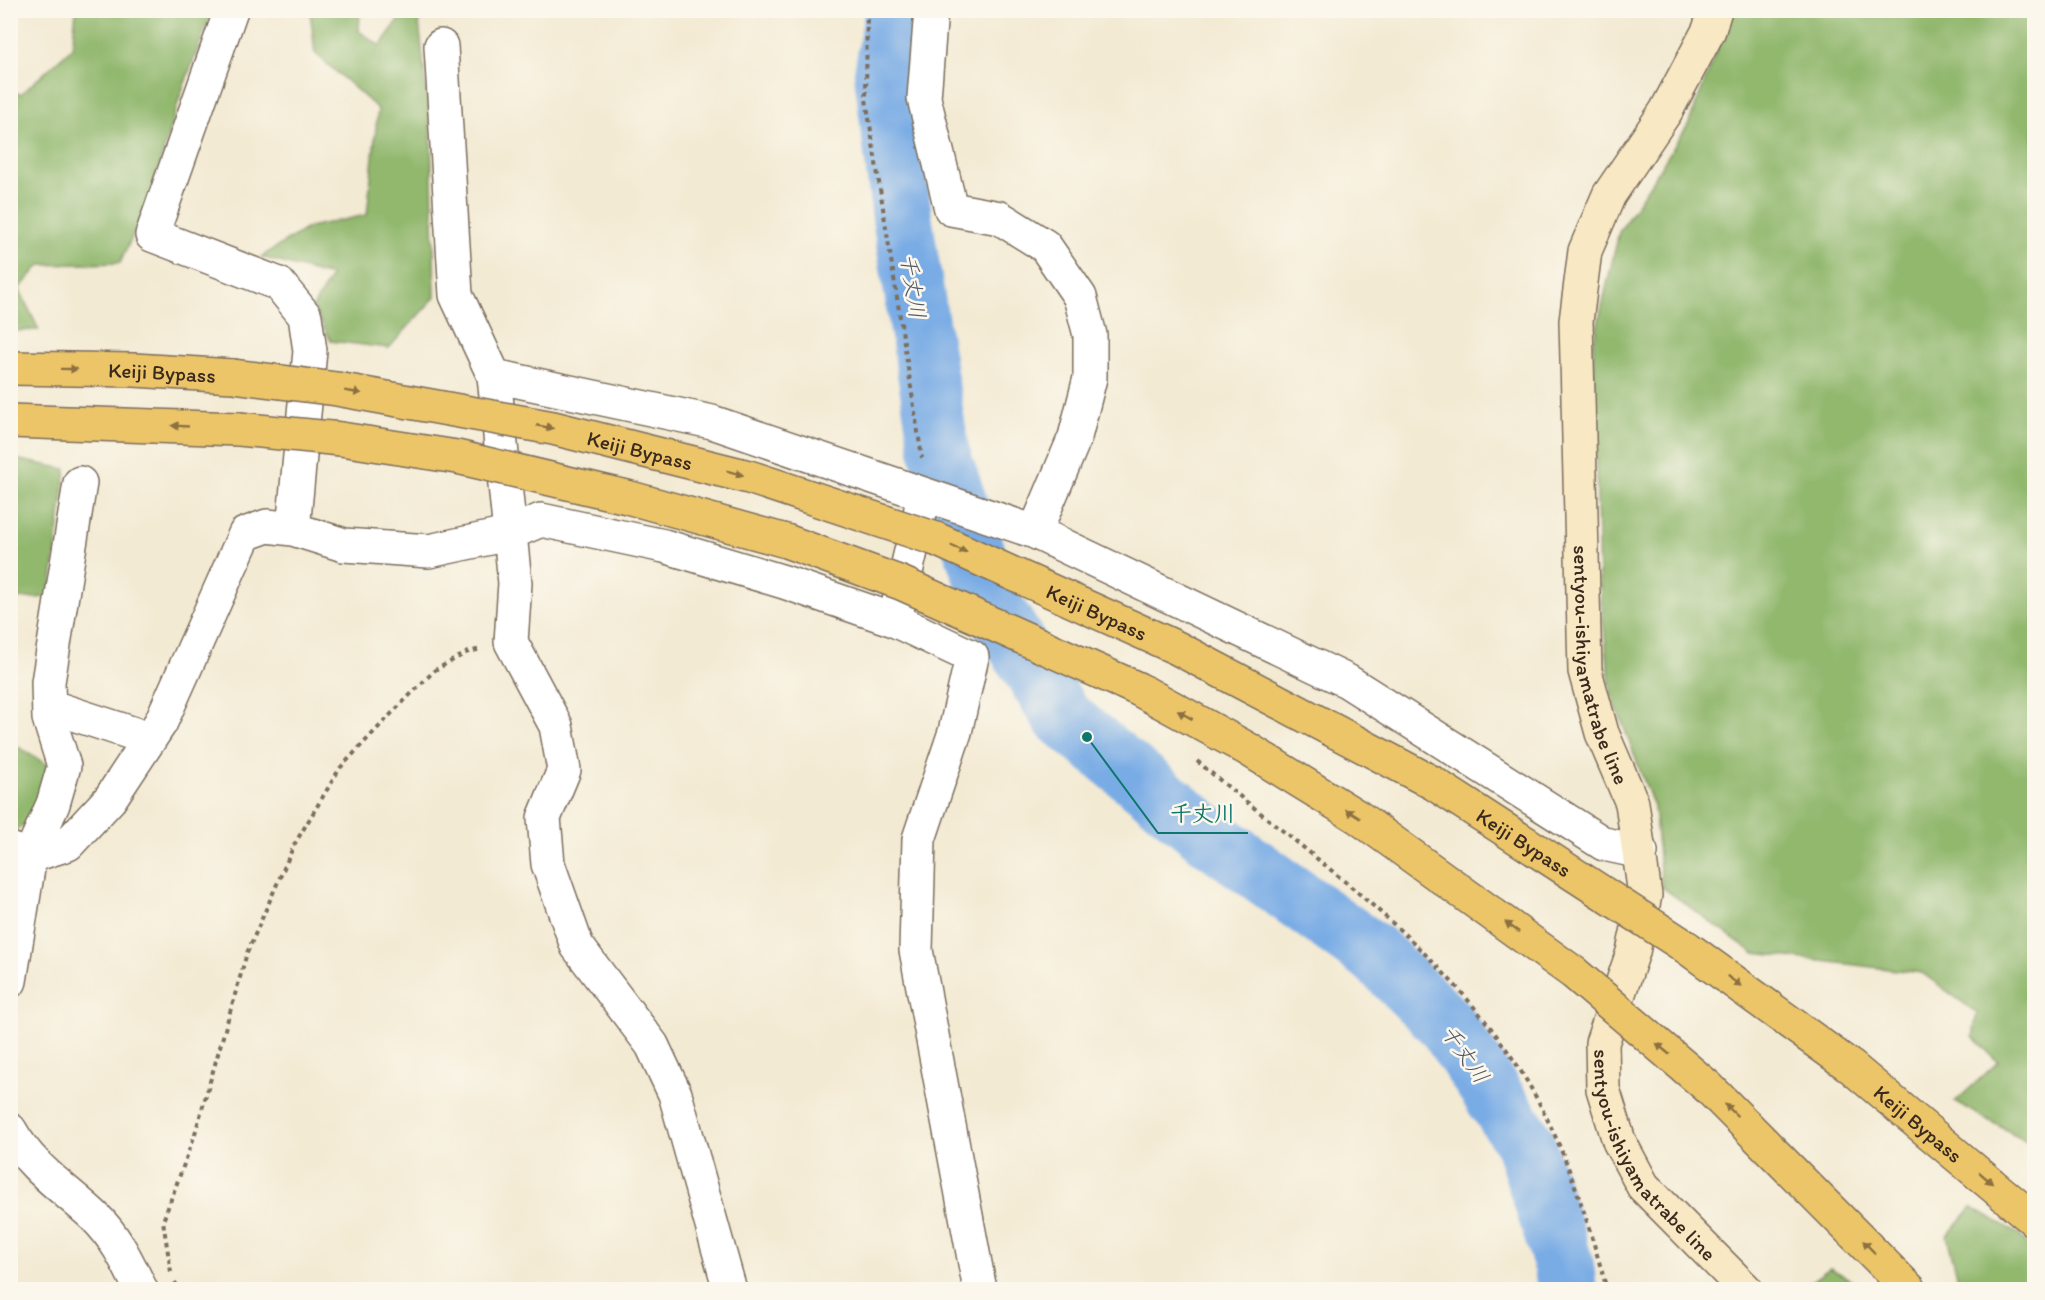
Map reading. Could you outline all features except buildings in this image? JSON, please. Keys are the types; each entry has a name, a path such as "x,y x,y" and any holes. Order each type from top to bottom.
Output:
{"highway":[{"name":"Keiji Bypass","path":"10,368 134,370 233,376 446,407 564,430 749,477 936,539 1178,648 1433,783 1686,946 1850,1066 2034,1220"},
{"path":"10,421 239,429 341,439 457,457 615,494 786,541 912,587 1138,689 1246,748 1358,817 1574,973 1708,1087 1910,1290"}],"main road":[{"name":"sentyou-ishiyamatrabe line","path":"1715,10 1709,30 1666,111 1609,195 1585,251 1576,321 1585,671 1602,734 1632,803 1641,852 1645,895 1633,952 1602,1043 1603,1089 1619,1141 1643,1186 1746,1290"}],"street":[{"path":"231,10 152,235 279,284 305,316 310,351 293,530"},
{"path":"931,10 924,98 951,209 1000,218 1046,246 1080,297 1090,335 1090,378 1075,437 1026,528"},
{"path":"441,46 456,295 494,376 508,534 515,583 511,642 556,726 564,770 544,818 548,864 577,946 652,1045 675,1094 730,1290"},
{"path":"494,376 712,422 1026,528 1347,681 1604,844 1641,852"},
{"path":"10,981 20,852 53,804 64,766 49,717 48,682 80,483"},
{"path":"894,620 934,497"},
{"path":"20,852 68,844 110,799 161,722 245,534 267,526 293,530 344,545 429,551 508,534 541,520 664,546 784,582 894,620 972,657 955,732 919,839 916,950 980,1290"},
{"path":"49,706 150,739"},
{"path":"10,1130 36,1167 95,1216 118,1242 141,1290"}],"path":[{"path":"867,10 866,99 921,444 934,497"},
{"path":"178,1290 172,1277 163,1221 194,1137 247,953 294,845 340,768 435,670 468,652 511,642"},
{"path":"1196,761 1360,894 1466,996 1514,1060 1559,1144 1587,1217 1607,1290"}],"green space":[{"path":"76,11 212,11 180,96 148,202 120,263 40,265 19,289 39,330 11,331 10,91 21,94 72,48"},
{"path":"310,11 360,11 359,31 380,46 405,11 415,11 419,22 431,134 435,297 389,348 331,341 313,307 331,276 261,257 309,227 367,215 378,109 315,53"},
{"path":"1732,11 2034,11 2034,1145 1955,1102 1998,1062 1973,1037 1977,1013 1922,973 1754,953 1662,887 1654,807 1611,693 1599,580 1593,345 1619,232 1688,125"},
{"path":"10,458 66,469 50,597 11,599"},
{"path":"10,742 51,767 41,810 11,835"},
{"path":"1972,1207 2019,1234 2034,1252 2034,1289 1964,1289 1958,1279 1947,1236"},
{"path":"1830,1268 1867,1289 1800,1289"}],"waterway":[{"name":"千丈川","path":"895,10 884,74 902,217 940,454 995,610 1062,717 1204,832 1376,955 1446,1024 1525,1143 1564,1266 1567,1290"}],"place":[{"name":"千丈川","path":"1087,737"}]}
